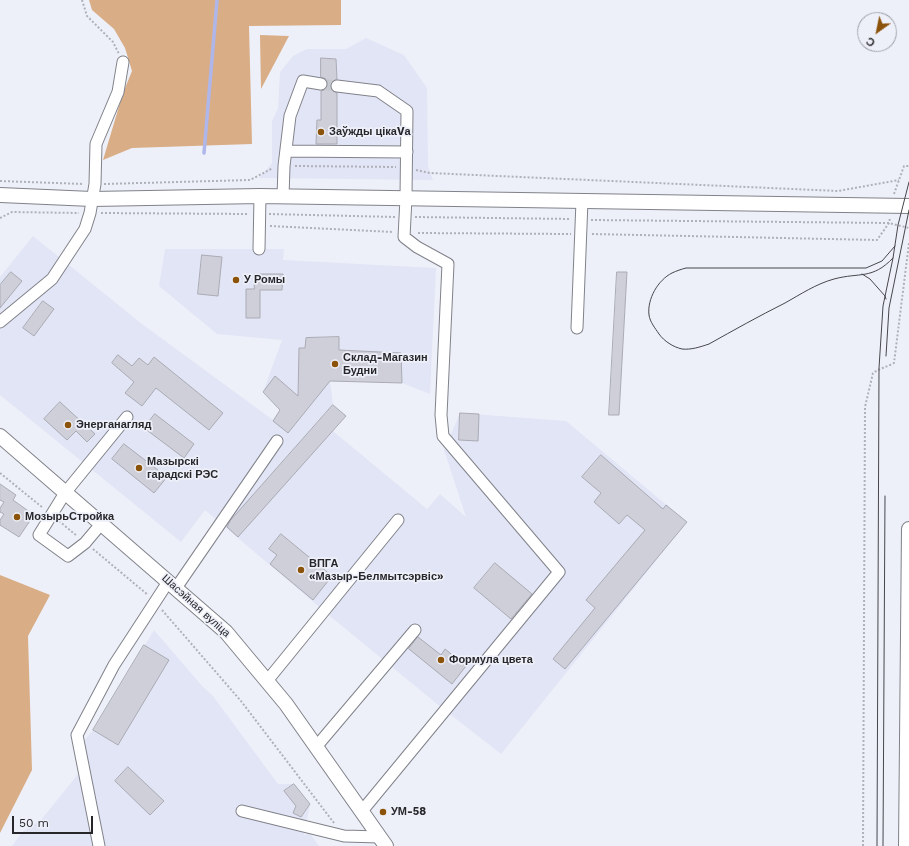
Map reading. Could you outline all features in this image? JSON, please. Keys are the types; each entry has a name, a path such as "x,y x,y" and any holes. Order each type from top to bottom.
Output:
{"main road":[{"path":"0,195 92,198 260,196 909,206"},
{"name":"Шасэйная вуліца","path":"2,442 65,493 226,632 286,704 383,841"},
{"path":"906,846 909,529"}],"lane":[{"path":"0,322 52,279 85,229 90,213 95,184 96,144 118,92 123,62"},
{"path":"283,197 284,166 290,116 303,81 321,84"},
{"path":"337,86 378,91 407,111 406,217 404,237 417,247 448,264 441,415 443,436 559,572 362,811"},
{"path":"286,151 407,152"},
{"path":"259,249 260,196"},
{"path":"577,328 582,201"},
{"path":"101,524 85,542 68,556 40,535 65,493 127,417"},
{"path":"99,846 77,735 114,665 155,602 172,585 277,441"},
{"path":"267,681 398,520"},
{"path":"316,747 415,630"},
{"path":"242,811 344,836 383,841"}],"path":[{"path":"82,0 87,16 113,42 123,62"},
{"path":"890,222 890,206 904,166 908,166 909,163"},
{"path":"0,181 121,184 250,180 276,166 407,167 430,173 838,191 899,180"},
{"path":"0,218 12,212 260,214 581,220 890,222 909,228"},
{"path":"862,846 866,407 873,373 879,368 894,363 909,243"},
{"path":"0,473 85,542 155,602 242,701 344,836"}],"shaded area":[{"path":"89,0 341,0 341,25 249,26 252,144 132,148 103,160 123,93 132,71 125,48 114,29 92,10"},
{"path":"260,35 289,36 261,89"},
{"path":"366,38 404,55 427,88 428,166 433,180 259,178 272,163 272,121 278,108 280,72 293,56 307,49 346,49"},
{"path":"33,236 142,324 273,420 280,410 263,392 282,340 217,334 159,286 165,249 284,249 283,260 436,268 430,394 402,383 330,381 333,405 346,416 333,431 427,509 440,494 466,517 444,450 460,413 566,421 687,522 501,754 437,704 331,617 205,510 181,542 0,395 0,277"},
{"path":"0,575 50,595 28,636 32,770 0,833"},
{"path":"154,630 203,687 213,696 278,784 294,784 310,804 304,836 309,832 319,846 12,846 22,832 41,820 87,763 83,742 93,730"}],"building":[{"path":"321,58 336,59 337,79 332,82 330,86 333,91 337,93 337,144 316,144 317,120 321,120 321,91 326,89 328,85 326,79 321,77"},
{"path":"202,255 222,257 218,296 198,294"},
{"path":"11,272 22,281 0,308 0,285"},
{"path":"617,272 627,272 619,415 609,415"},
{"path":"254,274 283,274 282,290 260,290 260,318 246,318 246,289 254,289"},
{"path":"43,301 54,309 34,336 23,328"},
{"path":"339,337 339,350 401,353 402,383 330,381 288,433 273,421 280,410 263,392 275,376 298,396 299,348 305,348 306,338"},
{"path":"118,355 132,366 139,358 148,365 154,357 223,413 209,430 156,388 142,406 125,393 134,382 112,363"},
{"name":"Энерганагляд","path":"60,402 95,434 87,442 76,431 67,440 44,419"},
{"path":"333,405 346,416 238,537 227,527 230,521"},
{"path":"460,413 479,414 478,441 459,440"},
{"path":"155,414 194,444 184,458 144,428"},
{"name":"Мазырскі гарадскі РЭС","path":"124,444 167,477 154,493 112,459"},
{"path":"601,455 663,509 666,505 687,522 565,669 553,659 595,608 586,600 645,530 627,515 619,524 594,502 601,493 582,477"},
{"name":"МозырьСтройка","path":"0,484 16,495 13,500 34,515 19,537 0,525 0,520 4,514 0,512 0,508 4,502 0,500"},
{"name":"ВПГА «Мазыр-Белмытсэрвіс»","path":"281,534 332,576 313,600 270,564 277,555 269,549"},
{"path":"495,563 532,594 511,619 474,588"},
{"name":"Формула цвета","path":"418,637 441,655 445,649 466,666 452,684 409,649"},
{"path":"144,645 169,660 118,745 93,730"},
{"path":"128,767 164,801 150,815 115,781"},
{"path":"294,784 310,804 301,817 293,813 296,806 284,791"}],"waterway":[{"path":"204,153 217,0"}],"tunnel":[{"path":"321,84 337,86"}],"tram line":[{"path":"877,846 879,368 883,306 898,225 909,182"},
{"path":"886,356 889,308 909,210"},
{"path":"893,258 879,270 834,279 821,284 709,344 696,348 682,349 675,347 663,339 653,325 649,315 650,303 654,291 658,285 667,276 686,268 866,268 882,261 895,246"},
{"path":"862,274 870,279 886,299"},
{"path":"883,846 885,496"}],"place":[{"name":"Заўжды цікаVа","path":"321,132"},
{"name":"У Ромы","path":"236,280"},
{"name":"Склад-Магазин Будни","path":"335,364"},
{"name":"Энерганагляд","path":"68,425"},
{"name":"Мазырскі гарадскі РЭС","path":"139,468"},
{"name":"МозырьСтройка","path":"17,517"},
{"name":"ВПГА «Мазыр-Белмытсэрвіс»","path":"301,570"},
{"name":"Формула цвета","path":"441,660"},
{"name":"УМ-58","path":"383,812"}]}
